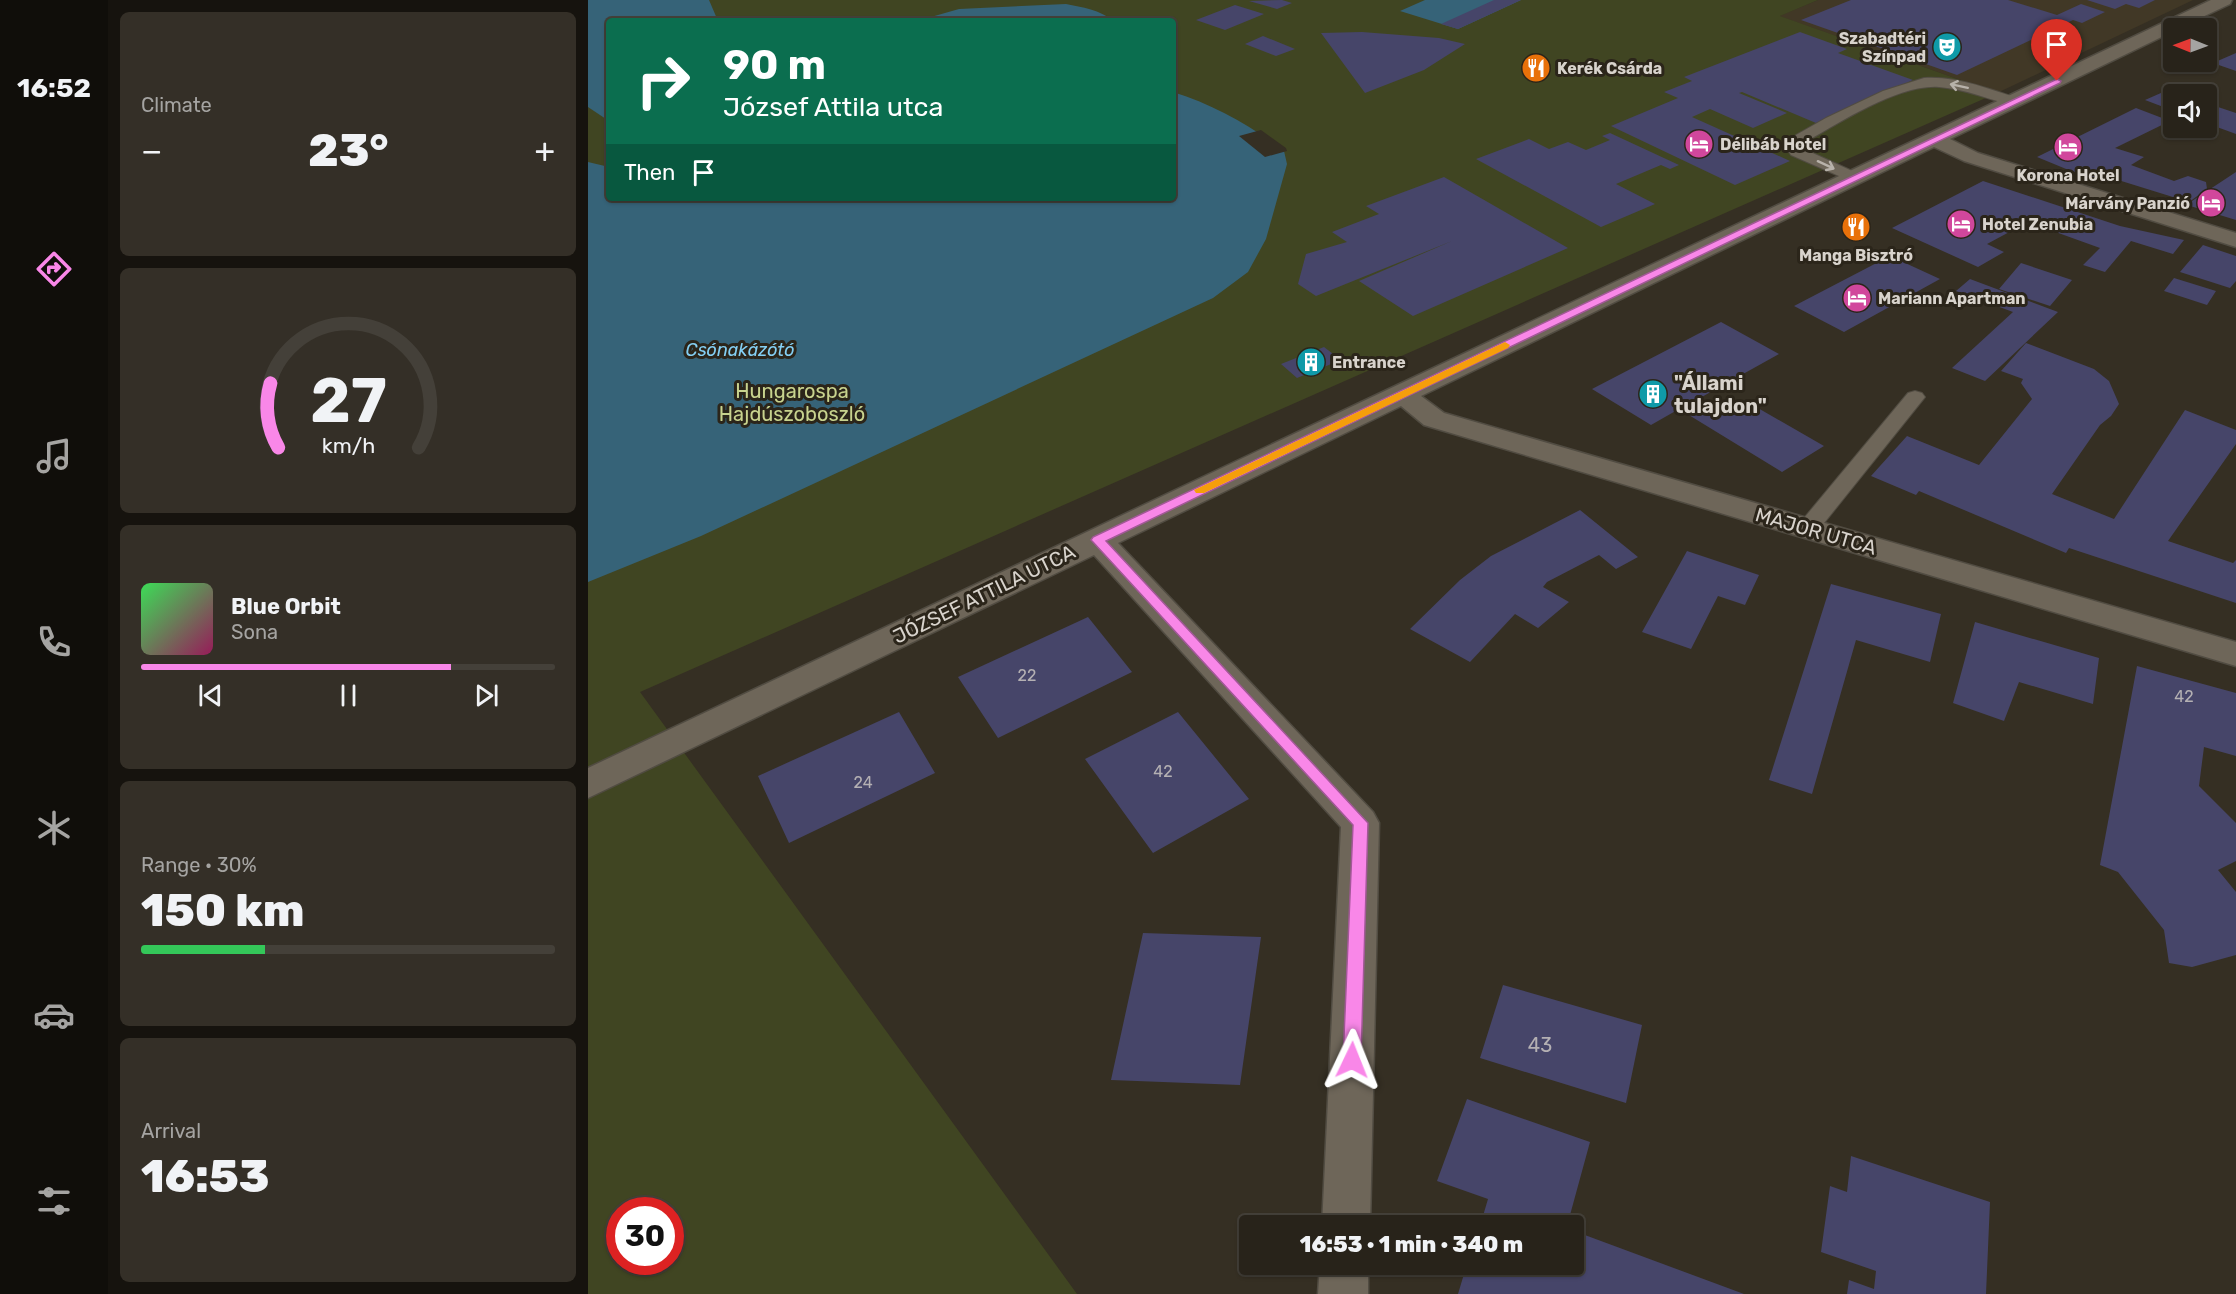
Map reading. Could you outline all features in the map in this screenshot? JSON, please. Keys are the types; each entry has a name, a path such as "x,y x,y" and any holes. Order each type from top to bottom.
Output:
{"street":[{"name":"JÓZSEF ATTILA UTCA","path":"588,784 2224,0"},
{"path":"1935,140 1971,157 2236,240"},
{"name":"MAJOR UTCA","path":"1402,394 1434,419 2236,654"},
{"path":"1097,540 1360,823 1346,1215"},
{"path":"1343,1294 1344,1275"}],"lane":[{"path":"1855,178 1797,152 1802,138 1860,107 1910,87 1936,82 2015,102"},
{"path":"1808,528 1915,397"}],"shaded area":[{"path":"1818,0 2193,0 1997,93 1779,16"}],"green space":[{"name":"Hungarospa Hajdúszoboszló","path":"588,0 1818,0 1780,16 1997,93 640,692 1077,1294 588,1294"}],"water":[{"path":"588,0 709,0 717,18 606,18 606,119 588,107"},
{"path":"1425,0 1521,0 1458,29 1400,11"},
{"path":"1066,4 1085,8 1110,18 928,18 959,9"},
{"name":"Csónakázótó","path":"1176,93 1203,103 1258,133 1284,151 1287,164 1266,239 1248,272 1213,298 701,536 588,582 588,162 606,166 606,201 1176,201"}],"pier":[{"path":"1261,130 1287,151 1265,157 1239,136"}],"building":[{"path":"1282,0 1292,3 1277,9 1249,1"},
{"path":"1494,0 1521,0 1458,29 1441,24"},
{"name":"Szabadtéri Színpad","path":"1851,0 2008,0 2057,15 2081,4 2105,12 2082,23 2073,20 1957,75 1801,20"},
{"path":"2087,0 2155,0 2139,8 2126,4 2115,9"},
{"path":"1235,5 1264,14 1225,30 1196,20"},
{"path":"1362,32 1439,38 1465,44 1424,70 1365,93 1321,33"},
{"path":"1800,32 1847,49 1838,53 1913,80 1816,123 1742,92 1739,93 1787,113 1753,128 1710,109 1692,117 1790,161 1735,185 1611,126 1678,98 1664,92 1692,81 1684,77"},
{"path":"1263,36 1295,49 1276,56 1245,44"},
{"path":"2236,53 2236,71 2217,64 2217,61"},
{"path":"2163,92 2163,107 2145,100"},
{"path":"2217,107 2236,113 2236,134 2217,127"},
{"path":"2136,108 2163,118 2163,124 2115,148 2144,157 2131,165 2174,181 2188,176 2206,182 2207,189 2189,202 2102,175 2096,178 2071,171 2037,157"},
{"path":"1610,133 1679,165 1670,169 1661,165 1616,184 1655,204 1601,227 1476,159 1529,139 1549,149 1568,142 1586,150 1610,140 1602,136"},
{"path":"2236,172 2236,220 2187,205 2192,201"},
{"path":"1444,177 1568,248 1413,316 1359,281 1452,241 1316,296 1298,284 1306,254 1347,242 1332,232 1379,214 1366,206"},
{"name":"Hotel Zenubia","path":"1983,181 2120,226 2184,240 2173,254 2131,241 2105,272 2083,265 2100,248 2028,222 1987,244 2004,252 1978,267 1892,228"},
{"path":"2203,245 2236,256 2236,281 2230,288 2180,272"},
{"name":"Mariann Apartman","path":"1890,256 1940,279 1844,332 1794,306"},
{"path":"2021,263 2072,280 2050,306 1999,289"},
{"path":"2174,278 2216,291 2207,305 2164,291"},
{"path":"1970,279 2058,312 1985,381 1952,368 2013,312 1956,291"},
{"name":"\"Állami tulajdon\"","path":"1721,322 1779,354 1691,403 1714,417 1744,400 1824,446 1782,472 1679,409 1651,425 1592,389"},
{"path":"2026,343 2094,369 2109,381 2119,404 2111,416 2100,425 2052,494 2114,519 2185,410 2236,430 2236,444 2168,541 2233,563 2236,560 2236,603 2069,548 2066,553 1919,491 1916,495 1871,476 1907,436 1979,465 2032,399 2021,383 2023,379 2001,371"},
{"name":"Entrance","path":"1324,347 1341,360 1297,378 1281,364"},
{"path":"1580,510 1638,557 1616,569 1599,555 1547,582 1543,587 1569,602 1538,628 1515,614 1470,662 1410,629 1460,580 1491,556"},
{"path":"1687,551 1759,575 1745,605 1718,596 1691,649 1642,632"},
{"path":"1831,584 1941,614 1930,662 1856,640 1812,794 1769,780"},
{"path":"1088,617 1132,672 998,738 958,677"},
{"path":"1975,622 2099,658 2093,704 2019,682 2004,721 1953,703"},
{"path":"2137,666 2236,693 2236,756 2204,747 2199,786 2236,823 2236,861 2218,870 2236,892 2236,955 2192,967 2169,963 2164,930 2118,872 2100,865"},
{"path":"899,712 935,773 789,843 758,776"},
{"path":"1178,712 1249,799 1153,853 1085,759"},
{"path":"1143,933 1261,937 1240,1085 1111,1080"},
{"path":"1503,985 1642,1025 1626,1103 1480,1058"},
{"path":"1467,1099 1590,1142 1570,1215 1483,1215 1488,1199 1437,1181"},
{"path":"1851,1156 1990,1202 1986,1294 1847,1294 1849,1280 1874,1289 1876,1271 1821,1252 1830,1186 1847,1192"},
{"path":"1584,1235 1744,1294 1458,1294 1464,1275 1584,1275"}],"slow traffic":[{"path":"1200,490 1505,345"}],"place":[{"name":"Szabadtéri Színpad","path":"1947,47"},
{"name":"Kerék Csárda","path":"1536,68"},
{"name":"Délibáb Hotel","path":"1699,144"},
{"name":"Korona Hotel","path":"2068,147"},
{"name":"Márvány Panzió","path":"2211,203"},
{"name":"Hotel Zenubia","path":"1961,224"},
{"name":"Manga Bisztró","path":"1856,227"},
{"name":"Mariann Apartman","path":"1857,298"},
{"name":"Entrance","path":"1311,362"},
{"name":"\"Állami tulajdon\"","path":"1653,394"}],"route":[{"path":"1352,1060 1360,823 1097,540 2057,81"}]}
